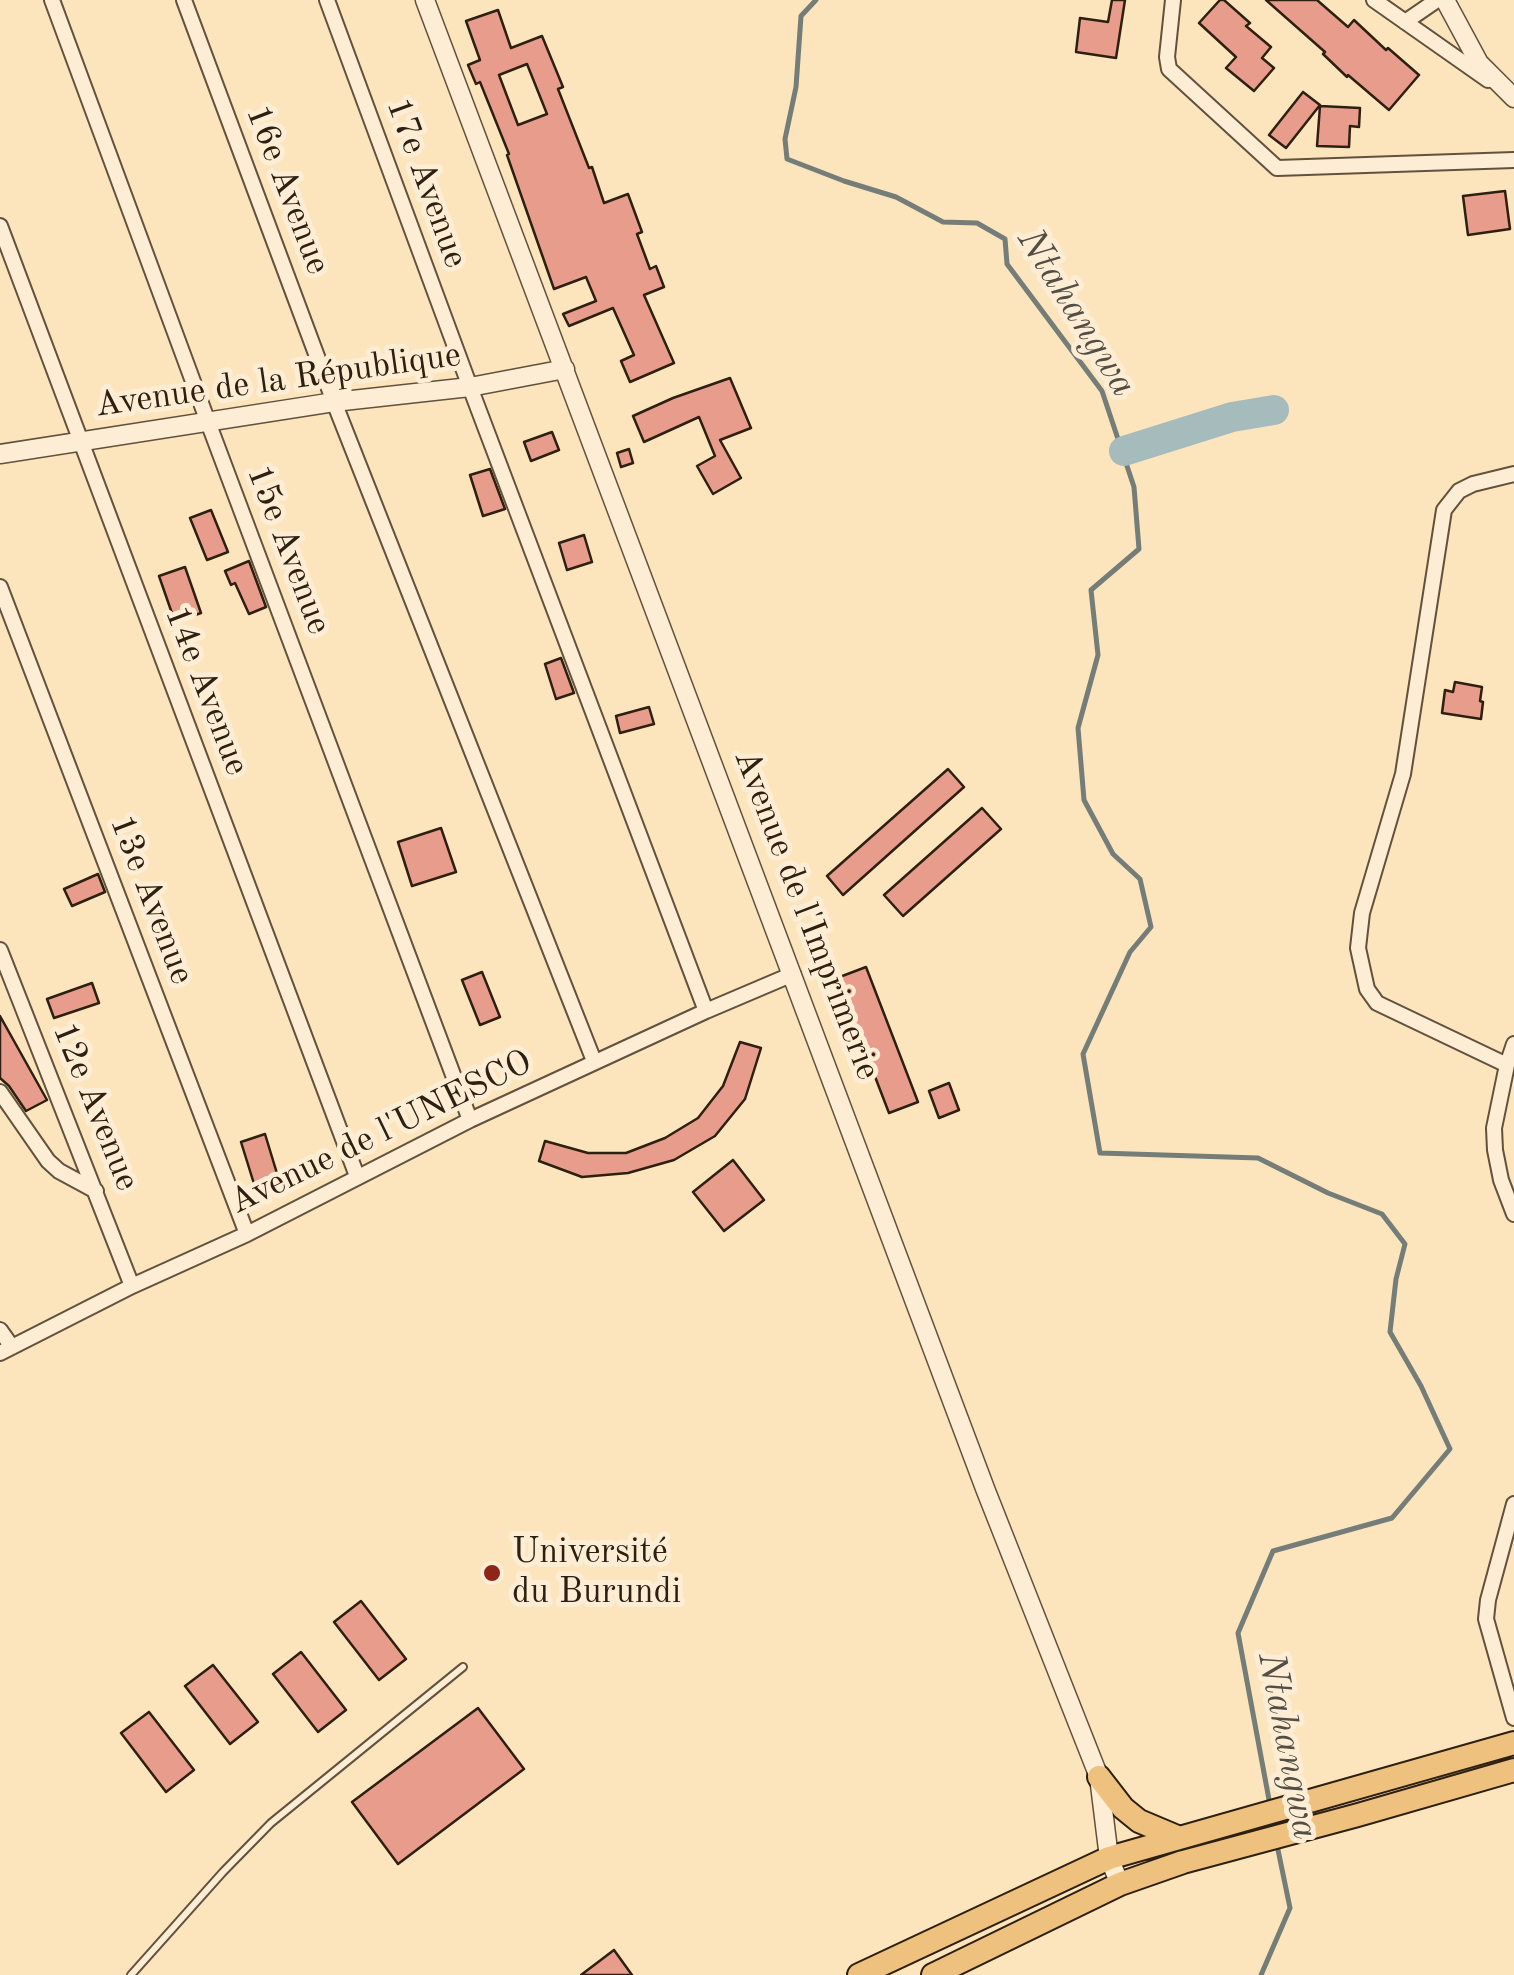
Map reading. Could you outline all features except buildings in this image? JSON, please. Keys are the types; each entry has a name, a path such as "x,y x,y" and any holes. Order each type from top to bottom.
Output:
{"main road":[{"path":"860,1975 1109,1858 1514,1743"},
{"path":"934,1975 1120,1884 1514,1770"},
{"path":"1099,1777 1123,1808 1139,1821 1177,1837"}],"street":[{"name":"15e Avenue","path":"52,0 470,1120"},
{"name":"16e Avenue","path":"184,0 334,402 594,1061"},
{"name":"17e Avenue","path":"327,0 706,1011"},
{"name":"Avenue de l'Imprimerie","path":"425,0 986,1491 1099,1777 1109,1858 1120,1884"},
{"path":"1173,0 1169,69 1277,168 1514,160"},
{"path":"1374,0 1510,95"},
{"path":"1405,22 1437,0"},
{"path":"1445,0 1479,63 1510,95"},
{"name":"14e Avenue","path":"0,226 357,1176"},
{"name":"Avenue de la République","path":"0,454 334,402 470,387 565,369"},
{"path":"1507,1065 1377,1003 1367,989 1358,948 1362,913 1402,774 1444,510 1459,491 1514,474"},
{"name":"13e Avenue","path":"0,587 247,1234"},
{"name":"12e Avenue","path":"0,950 132,1286"},
{"name":"Avenue de l'UNESCO","path":"6,1350 132,1286 247,1234 470,1120 794,974"},
{"path":"1514,1044 1494,1128 1495,1150 1514,1214"},
{"path":"0,1092 48,1162 96,1191"},
{"path":"0,1330 6,1350"},
{"path":"1514,1504 1486,1619 1514,1718"}],"lane":[{"path":"132,1975 222,1872 271,1823 463,1668"}],"waterway":[{"name":"Ntahangwa","path":"816,0 801,16 796,87 785,139 787,159 896,197 943,222 977,223 1005,239 1007,264 1102,391 1134,487 1139,549 1091,590 1098,655 1078,728 1084,800 1113,854 1140,879 1151,927 1130,952 1083,1054 1100,1153 1258,1158 1328,1193 1382,1214 1405,1244 1390,1332 1450,1449 1392,1518 1273,1551 1238,1633 1270,1805"},
{"path":"1124,451 1232,417 1274,410"},
{"name":"Ntahangwa","path":"1261,1975 1290,1908 1277,1845"}],"place":[{"name":"Université du Burundi","path":"492,1573"}]}
